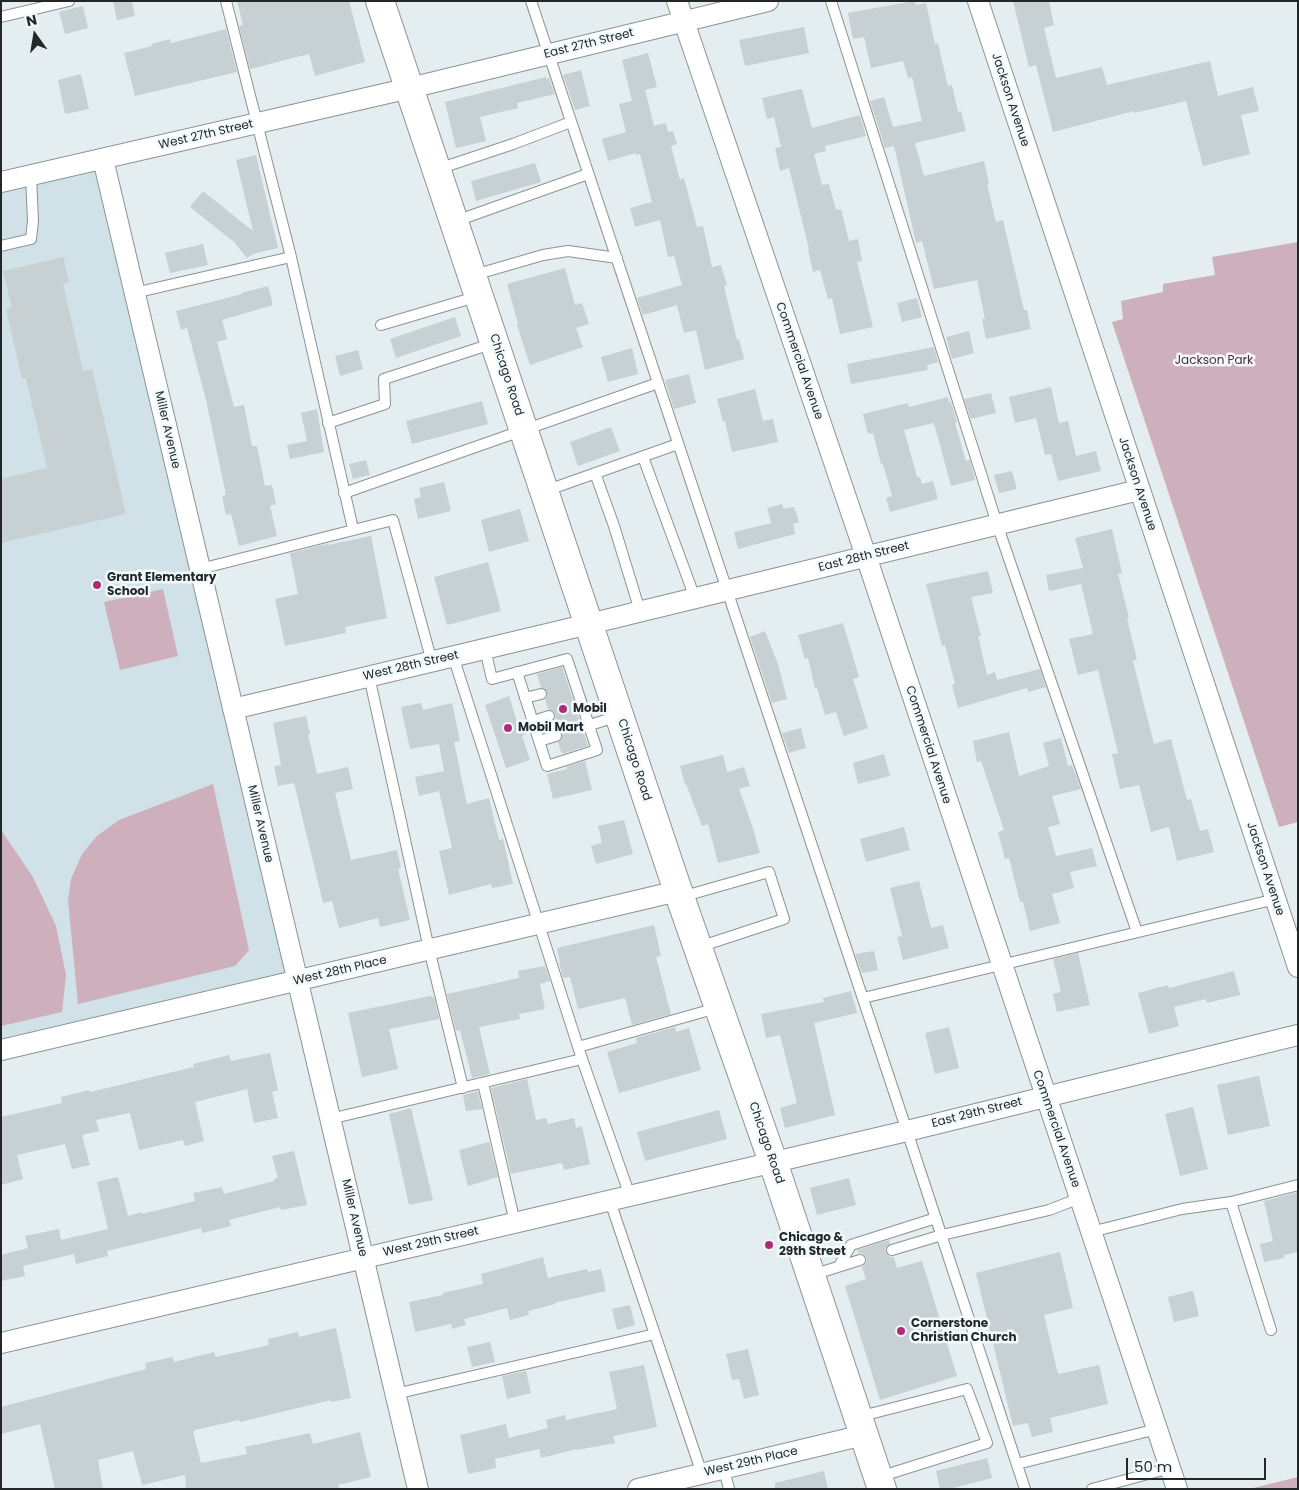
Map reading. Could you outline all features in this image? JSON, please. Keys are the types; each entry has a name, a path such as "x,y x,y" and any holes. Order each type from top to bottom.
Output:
{"main road":[{"name":"Chicago Road","path":"380,1 679,894 773,1162 880,1483"}],"street":[{"name":"Commercial Avenue","path":"676,1 866,556 1177,1489"},
{"name":"East 27th Street","path":"410,88 768,1"},
{"name":"Jackson Avenue","path":"978,1 1298,967"},
{"name":"West 27th Street","path":"1,182 410,88"},
{"name":"Miller Avenue","path":"103,159 418,1489"},
{"name":"East 28th Street","path":"589,624 1139,490"},
{"name":"West 28th Street","path":"233,709 589,624"},
{"name":"West 28th Place","path":"1,1050 539,923 679,894"},
{"name":"East 29th Street","path":"773,1162 1298,1035"},
{"name":"West 29th Street","path":"1,1343 773,1162"},
{"name":"West 29th Place","path":"638,1489 724,1468 861,1426"}],"lane":[{"path":"1,17 69,1"},
{"path":"226,1 291,257 353,529"},
{"path":"531,1 1025,1489"},
{"path":"831,1 997,524 1138,932"},
{"path":"437,169 513,144 571,122"},
{"path":"455,222 588,174"},
{"path":"1,246 32,239 31,176"},
{"path":"382,325 476,286 543,255 568,251 616,258"},
{"path":"134,293 291,257"},
{"path":"328,423 385,404 384,379 495,342"},
{"path":"344,493 658,383"},
{"path":"545,491 678,444"},
{"path":"643,457 695,598"},
{"path":"595,473 614,526 640,611"},
{"path":"200,569 393,520 432,662"},
{"path":"485,648 492,678 567,659 579,706 597,750 547,766 517,672"},
{"path":"453,656 578,1047 630,1196"},
{"path":"369,676 429,950 462,1088"},
{"path":"525,698 541,694"},
{"path":"586,726 620,715"},
{"path":"533,721 548,716"},
{"path":"539,741 556,736"},
{"path":"679,894 769,872 784,919 698,948"},
{"path":"863,998 1276,899"},
{"path":"578,1047 719,1008"},
{"path":"330,1119 582,1059"},
{"path":"483,1083 515,1223"},
{"path":"1091,1232 1182,1209 1231,1202 1298,1185"},
{"path":"892,1250 942,1235 1049,1210 1080,1198"},
{"path":"610,1200 702,1474"},
{"path":"1231,1202 1271,1330"},
{"path":"839,1266 851,1245 936,1218"},
{"path":"811,1276 860,1260"},
{"path":"395,1394 655,1334"},
{"path":"861,1426 967,1389 987,1443 880,1483"},
{"path":"1017,1464 1157,1429"},
{"path":"724,1468 730,1489"},
{"path":"1092,1489 1170,1468"}],"shaded area":[{"name":"Grant Elementary School","path":"95,172 286,977 1,1042 1,193"}],"green space":[{"name":"Jackson Park","path":"1298,242 1298,822 1279,827 1112,322 1123,319 1121,301 1163,292 1163,284 1215,275 1212,257"},
{"path":"163,589 178,656 120,670 104,602"},
{"path":"213,784 249,950 235,966 78,1004 68,900 71,879 82,854 97,836 119,820"},
{"path":"1,830 33,877 56,926 66,975 62,1012 1,1026"},
{"path":"1298,1477 1298,1489 1249,1489"}],"building":[{"path":"113,1 132,1 135,16 117,20"},
{"path":"237,1 349,1 365,62 315,76 309,54 250,69 239,26 243,25"},
{"path":"914,1 916,5 926,3 935,44 938,43 948,86 952,85 958,112 961,111 966,131 915,143 924,176 984,161 996,222 1003,220 1024,310 1027,310 1031,329 986,339 982,319 985,319 977,280 934,289 922,241 916,243 894,146 885,148 870,101 884,97 893,127 922,121 912,77 908,78 903,61 871,68 864,37 853,39 848,13"},
{"path":"1013,1 1049,1 1054,25 1044,28 1056,78 1102,67 1107,85 1210,61 1218,96 1253,87 1259,111 1241,115 1250,154 1203,166 1186,101 1134,113 1134,111 1053,132 1036,65 1029,67"},
{"path":"83,6 88,28 65,34 59,12"},
{"path":"804,27 809,53 745,66 739,40"},
{"path":"226,29 237,72 135,96 124,53 170,39 171,43"},
{"path":"648,53 657,87 645,90 654,126 666,123 668,132 673,131 677,144 671,146 680,180 684,178 697,227 703,226 712,267 721,265 727,285 724,286 737,340 739,339 744,359 705,370 696,330 684,333 677,305 643,315 637,298 682,285 674,256 668,257 660,220 635,227 630,208 652,202 640,154 636,155 636,153 608,161 602,139 626,132 619,104 632,101 622,60"},
{"path":"581,70 590,106 575,110 563,75"},
{"path":"81,74 89,109 65,114 58,80"},
{"path":"546,77 546,79 549,78 555,94 517,103 518,108 480,117 486,141 456,148 445,102"},
{"path":"802,89 812,128 860,115 866,136 825,146 826,151 814,154 822,185 829,184 836,210 841,209 849,241 858,239 862,261 857,262 873,327 840,334 832,298 828,299 820,270 813,272 789,168 780,171 775,148 781,147 774,117 767,119 762,98"},
{"path":"256,155 278,248 253,254 247,258 234,242 190,207 203,191 253,231 236,160"},
{"path":"535,163 541,182 476,201 471,181"},
{"path":"203,244 208,265 170,273 165,253"},
{"path":"63,257 69,282 63,284 83,371 92,369 126,514 1,543 1,479 47,468 26,378 22,379 6,309 12,308 3,271"},
{"path":"565,268 575,305 582,303 589,324 576,328 583,347 530,365 517,325 507,284"},
{"path":"268,286 273,305 222,320 227,339 217,342 234,407 244,405 252,446 257,446 265,486 272,485 276,504 270,506 277,536 239,546 231,514 226,515 222,496 226,495 206,400 187,328 181,330 176,311"},
{"path":"917,298 922,317 902,322 897,303"},
{"path":"455,317 461,336 396,358 390,339"},
{"path":"969,331 974,353 952,359 946,337"},
{"path":"934,347 938,362 927,365 928,370 851,384 847,364"},
{"path":"632,348 638,374 608,382 601,357"},
{"path":"358,350 363,369 340,376 335,356"},
{"path":"689,374 696,403 674,409 665,380"},
{"path":"1051,387 1059,423 1068,421 1076,456 1096,451 1101,471 1058,481 1051,454 1045,455 1036,418 1015,423 1009,397"},
{"path":"755,389 763,421 773,419 778,442 732,452 725,421 723,422 717,399"},
{"path":"991,393 996,413 971,419 964,399"},
{"path":"948,397 957,422 955,423 966,461 970,460 975,480 951,486 934,423 904,430 917,477 920,477 922,484 933,481 938,499 890,512 886,498 892,496 873,433 868,434 863,414 908,403 909,407"},
{"path":"482,401 488,424 412,444 406,421"},
{"path":"317,409 324,452 290,459 287,445 307,441 301,413"},
{"path":"611,427 620,451 578,466 570,442"},
{"path":"366,460 370,475 353,479 349,464"},
{"path":"1012,471 1017,489 999,493 994,475"},
{"path":"444,482 451,511 418,519 414,499 421,497 419,488"},
{"path":"782,504 784,509 794,507 799,522 793,524 795,534 738,549 734,532 771,523 767,508"},
{"path":"520,509 529,541 489,552 481,520"},
{"path":"1112,529 1122,573 1118,574 1137,660 1133,661 1154,744 1171,739 1187,800 1191,799 1200,831 1208,829 1214,852 1177,861 1169,827 1151,832 1139,785 1120,789 1112,754 1118,753 1098,670 1078,675 1069,639 1093,634 1081,584 1049,591 1046,575 1083,568 1075,538"},
{"path":"371,536 387,618 345,627 346,633 285,646 275,599 298,594 290,553"},
{"path":"488,562 501,611 447,625 434,577"},
{"path":"988,571 993,593 971,597 981,636 978,636 987,675 995,672 997,680 1040,669 1046,687 1028,692 1027,688 958,708 952,685 955,684 945,645 942,646 926,584"},
{"path":"843,623 859,677 853,679 868,728 844,736 836,712 825,715 817,688 815,688 808,658 805,659 798,635"},
{"path":"765,631 778,664 787,699 772,703 750,637"},
{"name":"Mobil","path":"562,667 580,721 577,725 578,730 584,734 588,746 562,754 558,742 562,738 562,734 554,729 552,722 556,718 555,714 548,709 545,699 547,692 541,687 537,674"},
{"name":"Mobil Mart","path":"509,696 517,722 521,721 526,734 522,736 530,760 506,768 485,705"},
{"path":"421,703 423,710 452,703 460,741 454,742 467,804 489,798 499,840 503,839 513,884 492,888 491,884 449,895 439,851 452,848 439,791 419,796 415,777 444,771 439,744 410,749 401,707"},
{"path":"306,716 317,774 348,767 353,789 335,793 351,860 397,850 401,868 398,869 410,920 380,927 378,918 339,928 332,901 323,903 294,783 278,786 274,766 281,765 273,723"},
{"path":"801,728 806,748 789,753 782,733"},
{"path":"1009,732 1019,776 1049,766 1043,743 1061,738 1068,766 1072,765 1081,789 1052,796 1060,824 1048,827 1056,856 1092,848 1097,866 1070,872 1074,888 1052,894 1060,923 1030,931 1023,902 1020,902 1009,858 1005,859 998,832 1004,830 981,761 977,762 973,741"},
{"path":"884,754 890,776 858,784 853,763"},
{"path":"723,755 727,772 744,767 750,786 739,789 760,853 718,863 708,824 702,826 685,785 680,766"},
{"path":"585,761 592,790 553,799 547,774 567,769 566,767"},
{"path":"624,820 633,854 596,864 591,846 602,843 598,826"},
{"path":"904,827 910,850 866,862 860,839"},
{"path":"919,881 931,928 943,925 949,948 903,960 897,937 902,936 890,888"},
{"path":"654,925 661,956 656,957 671,1014 632,1025 625,998 578,1009 570,977 563,978 557,948"},
{"path":"874,951 878,970 862,973 855,954"},
{"path":"1078,953 1090,1005 1057,1012 1053,994 1061,992 1053,959"},
{"path":"545,966 550,981 540,984 545,1009 519,1014 520,1019 479,1027 490,1074 472,1078 460,1030 456,1031 447,994 519,978 518,971"},
{"path":"1234,971 1240,995 1207,1003 1206,999 1174,1007 1179,1026 1149,1034 1138,993 1168,985 1169,988"},
{"path":"851,991 857,1013 814,1023 835,1115 785,1128 780,1108 797,1103 780,1035 766,1038 761,1014 824,1002 823,998"},
{"path":"430,996 434,997 439,1019 389,1029 398,1069 362,1077 348,1013"},
{"path":"675,1027 676,1032 689,1028 701,1070 619,1093 607,1052 637,1043 636,1038"},
{"path":"949,1027 959,1068 935,1074 925,1033"},
{"path":"270,1053 278,1090 272,1092 278,1118 254,1123 247,1089 195,1102 204,1141 185,1146 183,1140 139,1150 130,1113 96,1120 99,1131 82,1135 90,1165 72,1169 65,1144 17,1155 23,1179 1,1185 1,1117 62,1103 61,1097 89,1090 90,1092 194,1067 193,1064 229,1055 231,1061"},
{"path":"1259,1076 1270,1126 1228,1135 1217,1085"},
{"path":"527,1079 536,1120 546,1118 548,1124 574,1118 576,1128 582,1126 590,1164 564,1170 562,1163 511,1174 491,1088"},
{"path":"478,1091 482,1109 466,1111 463,1095"},
{"path":"1193,1107 1208,1169 1180,1176 1165,1114"},
{"path":"411,1108 433,1200 409,1205 389,1114"},
{"path":"719,1110 727,1139 645,1161 637,1132"},
{"path":"489,1142 498,1177 468,1186 459,1150"},
{"path":"294,1151 307,1205 281,1210 280,1207 229,1220 231,1226 202,1233 201,1228 107,1251 108,1256 76,1264 74,1254 23,1266 25,1276 1,1281 1,1255 28,1248 25,1236 59,1229 61,1240 108,1229 97,1182 118,1177 128,1216 141,1212 142,1214 195,1201 193,1193 222,1187 224,1194 274,1181 274,1179 278,1178 272,1156"},
{"path":"849,1178 856,1205 817,1215 810,1188"},
{"path":"1298,1192 1298,1252 1284,1255 1284,1258 1264,1262 1260,1244 1273,1241 1264,1201"},
{"name":"Cornerstone Christian Church","path":"889,1240 890,1244 885,1248 886,1252 890,1257 894,1257 897,1268 922,1261 957,1376 880,1400 845,1286 866,1279 862,1267 867,1262 866,1258 862,1253 858,1253 857,1250"},
{"path":"1060,1252 1073,1308 1044,1315 1058,1374 1099,1365 1108,1404 1050,1418 1053,1432 1032,1437 1028,1423 1013,1426 976,1273"},
{"path":"543,1257 548,1278 587,1269 588,1272 601,1269 606,1291 554,1303 528,1311 529,1315 510,1320 507,1308 464,1319 466,1325 452,1329 451,1324 415,1332 409,1302 483,1284 481,1274"},
{"path":"1193,1291 1199,1316 1174,1322 1168,1297"},
{"path":"630,1305 635,1325 617,1330 612,1309"},
{"path":"336,1328 351,1398 331,1402 331,1400 193,1432 201,1463 247,1454 245,1447 310,1433 313,1444 360,1432 371,1477 338,1485 339,1489 186,1489 185,1475 142,1485 133,1451 98,1460 103,1489 55,1489 40,1424 1,1434 1,1407 146,1369 145,1363 173,1357 174,1362 214,1352 216,1357 269,1345 268,1339 298,1332 299,1337"},
{"path":"490,1342 495,1362 472,1367 467,1347"},
{"path":"748,1349 759,1395 744,1399 739,1379 732,1380 726,1354"},
{"path":"644,1365 657,1427 613,1436 615,1443 577,1449 541,1458 539,1449 495,1459 496,1468 468,1474 460,1435 506,1424 509,1438 548,1428 546,1420 565,1415 566,1420 617,1409 609,1372"},
{"path":"526,1371 531,1393 507,1399 502,1376"},
{"path":"987,1458 992,1478 949,1489 940,1489 936,1471"},
{"path":"824,1471 828,1489 775,1489 775,1483"}],"place":[{"name":"Grant Elementary School","path":"97,585"},
{"name":"Mobil","path":"563,709"},
{"name":"Mobil Mart","path":"508,728"},
{"name":"Chicago & 29th Street","path":"769,1245"},
{"name":"Cornerstone Christian Church","path":"901,1331"}]}
